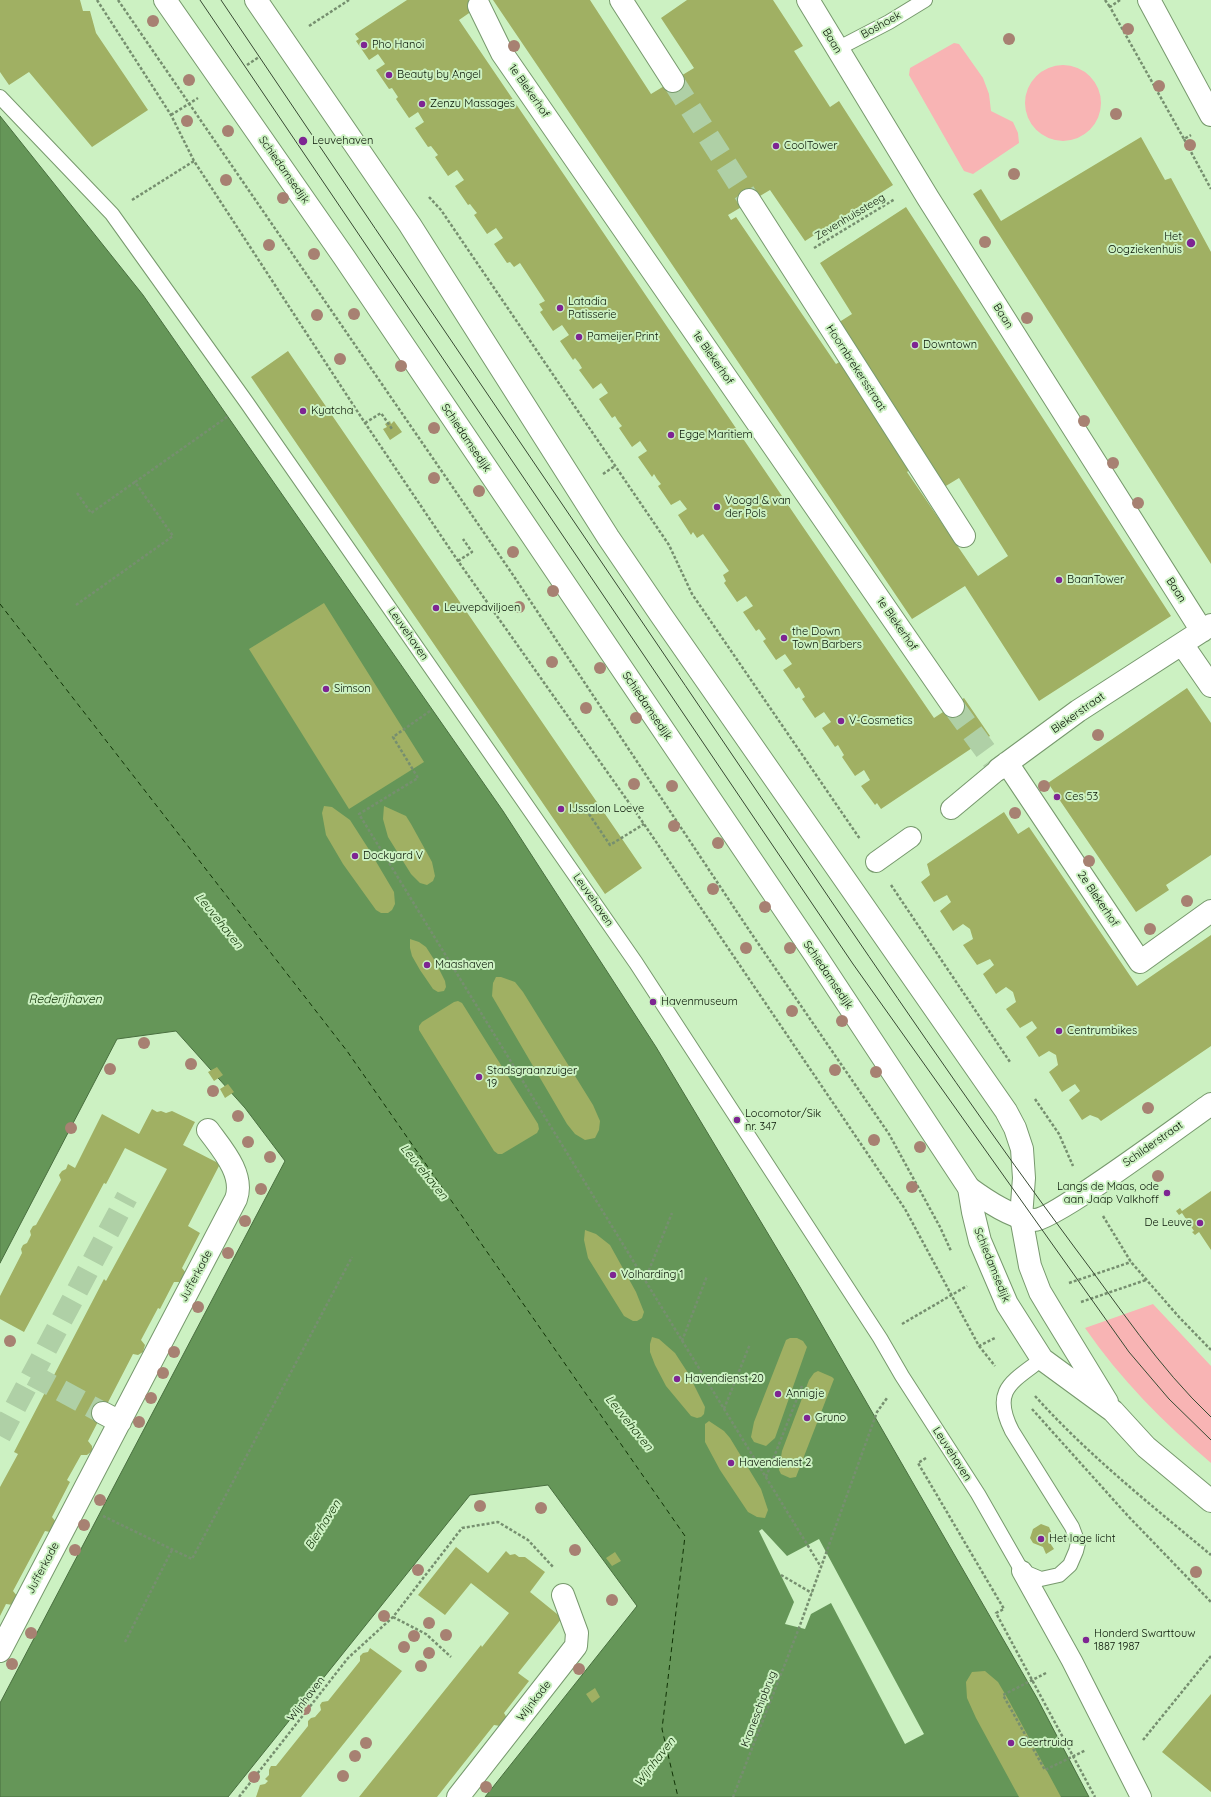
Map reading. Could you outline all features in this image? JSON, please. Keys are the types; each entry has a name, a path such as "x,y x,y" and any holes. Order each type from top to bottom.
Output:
{"street":[{"name":"Schiedamsedijk","path":"165,0 344,257 818,959 969,1188 972,1212 980,1241 1007,1304 1042,1359 1113,1411"},
{"name":"Schiedamsedijk","path":"256,0 410,225 608,537 1006,1111 1015,1128 1022,1148 1024,1178 1021,1217 1030,1266 1040,1292 1113,1411 1146,1447 1211,1501"},
{"path":"621,0 673,81"},
{"name":"Baan","path":"808,0 920,184 1207,628"},
{"path":"1149,0 1211,115"},
{"name":"1e Blekerhof","path":"479,6 502,53 953,706"},
{"name":"Hoornbrekersstraat","path":"749,200 964,536"},
{"name":"Blekerstraat","path":"951,809 1003,766 1078,711 1207,628"},
{"path":"1182,644 1211,686"},
{"name":"2e Blekerhof","path":"1003,766 1140,962 1211,911"},
{"path":"876,862 911,837"},
{"name":"Schilderstraat","path":"969,1188 988,1202 1021,1217 1035,1220 1050,1214 1086,1192 1211,1104"},
{"name":"Jufferkade","path":"0,1651 77,1503 111,1417 239,1192 234,1170 208,1130"},
{"path":"1022,1571 1072,1661 1140,1797"},
{"name":"Wijnkade","path":"458,1797 576,1646 577,1633 563,1595"}],"lane":[{"name":"Boshoek","path":"837,49 925,0"},
{"name":"Leuvehaven","path":"0,97 112,214 247,403 636,963 880,1338 902,1376 978,1494 1022,1571"},
{"path":"1022,1571 1041,1580 1059,1575 1070,1565 1078,1543 1072,1527 1006,1420 1002,1404 1005,1392 1015,1381 1042,1359"}],"path":[{"path":"118,0 188,104 512,572 751,933 889,1134 940,1227 952,1254"},
{"path":"171,115 284,40 349,0"},
{"path":"1106,0 1211,189"},
{"path":"1110,7 1120,0"},
{"path":"99,1 171,115 194,161 365,424 458,561 644,824 905,1209 952,1295"},
{"path":"305,19 313,32"},
{"path":"1184,139 1195,133"},
{"path":"150,187 194,161"},
{"name":"Zevenhuissteeg","path":"789,263 920,184"},
{"path":"427,195 441,210 669,545 692,594 876,862 1014,1068"},
{"path":"77,493 91,513 247,403"},
{"path":"365,424 381,413 392,429"},
{"path":"76,605 173,536 135,482"},
{"path":"458,561 472,552 463,539"},
{"path":"432,709 392,736 418,778 360,814 821,1567"},
{"path":"589,814 610,845 644,824"},
{"path":"1032,1094 1059,1134 1073,1165"},
{"path":"1086,1192 1131,1262 1179,1317 1211,1350"},
{"path":"645,1281 672,1213"},
{"path":"77,1503 192,1560 352,1258"},
{"path":"682,1341 708,1276"},
{"path":"909,1320 967,1286"},
{"path":"990,1332 1015,1381 1128,1516 1211,1602"},
{"path":"724,1409 750,1344"},
{"path":"979,1346 1121,1480 1211,1555"},
{"path":"766,1477 802,1386"},
{"name":"Kraneschipbrug","path":"733,1797 800,1628 825,1552 876,1412"},
{"path":"946,1445 918,1463 1004,1608 996,1613 1095,1797"},
{"name":"Wijnhaven","path":"239,1797 348,1658 393,1616 462,1528 498,1522 528,1540 554,1567 563,1595"},
{"path":"124,1642 172,1550"},
{"path":"781,1575 812,1593"},
{"path":"393,1616 426,1634 451,1657"},
{"path":"1124,1764 1211,1656"},
{"path":"1042,1674 1003,1695 1044,1770 1084,1751"}],"shaded area":[{"path":"954,43 959,44 983,78 989,94 991,111 1013,122 1018,133 1019,143 973,174 964,171 909,75 910,68"},
{"path":"1063,65 1077,68 1090,76 1098,89 1101,103 1098,117 1090,130 1077,138 1063,141 1049,138 1036,130 1028,117 1025,103 1028,89 1036,76 1049,68"},
{"path":"1153,1304 1211,1366 1211,1463 1176,1432 1128,1383 1085,1328"}],"water":[{"path":"0,116 143,295 503,811 656,1047 800,1287 1037,1698 1089,1797 485,1797 637,1606 548,1485 470,1495 228,1797 0,1797 0,1703 285,1161 245,1108 176,1031 117,1039 0,1263"}],"pier":[{"path":"762,1529 787,1556 819,1539 924,1734 905,1744 831,1603 811,1614 805,1629 785,1624 794,1602 759,1531"}],"building":[{"path":"0,0 80,0 83,11 90,11 96,33 148,110 92,147 29,72 9,85 0,72"},
{"path":"407,0 488,0 459,20 801,524 934,718 964,698 990,736 881,809 877,803 875,805 861,786 870,780 864,770 855,776 842,757 844,755 838,745 835,747 822,728 831,722 824,712 815,718 802,699 805,697 799,687 796,689 783,670 792,664 785,654 776,660 763,641 766,639 759,629 756,631 743,612 753,606 746,596 737,602 724,583 726,581 723,575 729,571 703,534 697,538 693,532 691,535 678,515 687,509 680,500 671,505 658,486 661,484 654,474 652,477 638,457 647,451 640,441 632,447 619,428 622,426 615,416 612,418 599,399 608,393 601,383 593,389 579,370 582,368 579,363 575,358 573,360 560,341 569,335 562,325 553,331 540,312 543,310 539,304 545,301 520,263 514,267 510,262 507,263 494,244 503,238 496,228 487,234 474,215 477,213 470,204 468,205 455,186 464,180 457,170 448,176 435,157 438,155 431,146 428,147 415,128 424,122 418,112 409,118 396,99 398,97 392,88 389,89 376,70 385,64 378,54 369,60 356,41 359,39 355,34"},
{"path":"493,0 590,0 651,94 694,68 661,18 687,0 773,0 803,46 794,51 830,107 839,101 893,185 805,241 770,190 728,215 731,220 736,217 836,364 843,360 825,331 852,314 820,263 906,207 1171,616 1039,701 965,586 912,619","holes":["913,467 931,495 959,478 1008,556 978,576 907,472"]},
{"path":"1141,137 1165,180 1171,178 1211,252 1211,564 973,194 981,189 1001,221"},
{"name":"Leuvepaviljoen","path":"288,351 642,868 605,894 251,377"},
{"path":"390,421 391,424 394,421 402,432 390,440 383,429 387,427 385,424"},
{"name":"Simson","path":"324,603 424,762 349,809 249,649"},
{"path":"1187,688 1211,723 1211,855 1166,885 1169,890 1136,912 1048,783"},
{"name":"Dockyard V","path":"324,806 332,807 350,820 368,848 394,892 395,904 392,910 388,913 381,913 376,910 343,864 326,835 322,813"},
{"path":"384,806 406,816 432,862 435,876 433,881 427,885 420,883 411,874 388,837 383,819"},
{"path":"1004,812 1018,834 1029,827 1137,986 1211,935 1211,1046 1101,1121 1090,1115 1082,1120 1069,1100 1080,1091 1075,1084 1062,1092 1049,1072 1058,1065 1056,1055 1049,1051 1039,1057 1026,1037 1037,1028 1032,1021 1020,1028 1006,1009 1016,1002 1013,992 1006,987 996,994 983,974 994,965 990,959 977,965 963,945 973,939 970,929 963,924 953,931 940,911 951,902 947,895 934,902 921,882 930,875 927,864"},
{"name":"Maashaven","path":"410,939 419,942 426,947 445,981 446,987 444,991 438,992 433,989 420,970 412,956"},
{"path":"496,977 501,977 515,982 523,992 593,1105 600,1121 599,1130 595,1138 585,1140 575,1134 567,1124 492,996 493,983"},
{"name":"Stadsgraanzuiger 19","path":"458,1001 462,1003 538,1124 539,1129 537,1133 502,1154 498,1154 494,1151 419,1030 419,1026 422,1022"},
{"path":"217,1067 223,1075 214,1081 208,1072"},
{"path":"228,1084 234,1092 225,1098 220,1089"},
{"path":"152,1109 157,1112 161,1111 166,1113 172,1111 195,1122 183,1145 220,1164 188,1226 200,1233 182,1268 186,1273 183,1282 174,1282 160,1309 158,1308 141,1340 145,1345 143,1352 138,1355 133,1354 88,1441 92,1446 92,1451 87,1455 81,1455 67,1480 70,1482 52,1517 56,1522 50,1532 45,1531 13,1591 18,1597 13,1605 6,1604 0,1616 0,1487 18,1454 14,1452 104,1279 106,1281 167,1169 125,1148 106,1184 104,1183 24,1332 0,1319 0,1296 22,1253 21,1249 23,1245 27,1243 31,1235 30,1231 33,1226 36,1225 61,1180 59,1175 66,1169 68,1164 75,1168 102,1114 139,1134"},
{"name":"De Leuve","path":"1211,1191 1211,1250 1199,1232 1195,1235 1192,1232 1194,1231 1182,1213 1179,1215 1176,1211 1180,1208 1182,1211"},
{"name":"Volharding 1","path":"585,1230 596,1234 610,1245 636,1292 644,1312 642,1318 637,1321 633,1321 624,1316 588,1258 584,1240"},
{"name":"Havendienst 20","path":"652,1337 659,1339 675,1353 688,1373 705,1407 704,1414 701,1417 697,1418 691,1416 666,1386 650,1352"},
{"name":"Annigje","path":"790,1338 797,1338 803,1341 807,1347 775,1438 766,1446 754,1442 751,1437 754,1422 786,1340"},
{"name":"Gruno","path":"818,1371 834,1379 796,1477 790,1478 781,1474 779,1470 782,1451 809,1380 814,1373"},
{"name":"Havendienst 2","path":"709,1421 724,1431 730,1438 761,1489 768,1510 765,1518 757,1517 748,1512 720,1470 705,1442 705,1424"},
{"name":"Het lage licht","path":"1041,1524 1049,1527 1052,1534 1050,1543 1054,1549 1046,1554 1043,1547 1033,1543 1030,1538 1033,1529"},
{"path":"456,1547 488,1573 506,1551 510,1555 515,1554 519,1557 525,1557 545,1572 530,1592 562,1618 518,1673 529,1681 504,1713 507,1718 500,1726 494,1725 437,1797 359,1797 481,1645 482,1647 509,1613 471,1583 445,1615 418,1595"},
{"path":"615,1552 621,1561 612,1566 606,1558"},
{"path":"370,1648 402,1671 301,1797 256,1797 260,1785 265,1784 268,1781 265,1779 269,1775 271,1766 276,1766 308,1726 308,1721 315,1717 321,1710 320,1705 322,1702 328,1701 360,1661 360,1656 363,1653 368,1652"},
{"name":"Geertruida","path":"985,1671 998,1682 1061,1797 1019,1797 976,1718 967,1698 966,1682 972,1672"},
{"path":"595,1688 600,1697 592,1703 586,1694"},
{"path":"1211,1694 1211,1792 1162,1752"}],"ferry route":[{"path":"0,604 347,1051 685,1536 662,1729 678,1797"}],"tunnel":[{"path":"673,81 749,200"},
{"path":"953,706 999,769"},
{"path":"0,1436 127,1197"},
{"path":"32,1375 103,1413"}],"tram line":[{"path":"200,0 853,964 1129,1352 1169,1399 1211,1440"},
{"path":"221,0 898,999 1015,1166 1140,1336 1174,1378 1211,1417"}],"place":[{"name":"Pho Hanoi","path":"364,45"},
{"name":"Beauty by Angel","path":"389,75"},
{"name":"Zenzu Massages","path":"422,104"},
{"name":"Leuvehaven","path":"303,141"},
{"name":"CoolTower","path":"776,146"},
{"name":"Het Oogziekenhuis","path":"1191,243"},
{"name":"Latadia Patisserie","path":"560,308"},
{"name":"Pameijer Print","path":"579,337"},
{"name":"Downtown","path":"915,345"},
{"name":"Kyatcha","path":"303,411"},
{"name":"Egge Maritiem","path":"671,435"},
{"name":"Voogd & van der Pols","path":"717,507"},
{"name":"BaanTower","path":"1059,580"},
{"name":"Leuvepaviljoen","path":"436,608"},
{"name":"the Down Town Barbers","path":"784,638"},
{"name":"Simson","path":"326,689"},
{"name":"V-Cosmetics","path":"841,721"},
{"name":"Ces 53","path":"1057,797"},
{"name":"IJssalon Loeve","path":"561,809"},
{"name":"Dockyard V","path":"355,856"},
{"name":"Maashaven","path":"427,965"},
{"name":"Havenmuseum","path":"653,1002"},
{"name":"Centrumbikes","path":"1059,1031"},
{"name":"Stadsgraanzuiger 19","path":"479,1077"},
{"name":"Locomotor/Sik nr. 347","path":"737,1120"},
{"name":"Langs de Maas, ode aan Jaap Valkhoff","path":"1167,1193"},
{"name":"De Leuve","path":"1200,1223"},
{"name":"Volharding 1","path":"613,1275"},
{"name":"Havendienst 20","path":"677,1379"},
{"name":"Annigje","path":"778,1394"},
{"name":"Gruno","path":"807,1418"},
{"name":"Havendienst 2","path":"731,1463"},
{"name":"Het lage licht","path":"1041,1539"},
{"name":"Honderd Swarttouw 1887 1987","path":"1086,1640"},
{"name":"Geertruida","path":"1011,1743"}],"water label":[{"name":"Rederijhaven","path":"65,999"},
{"name":"Bierhaven","path":"323,1525"}]}
